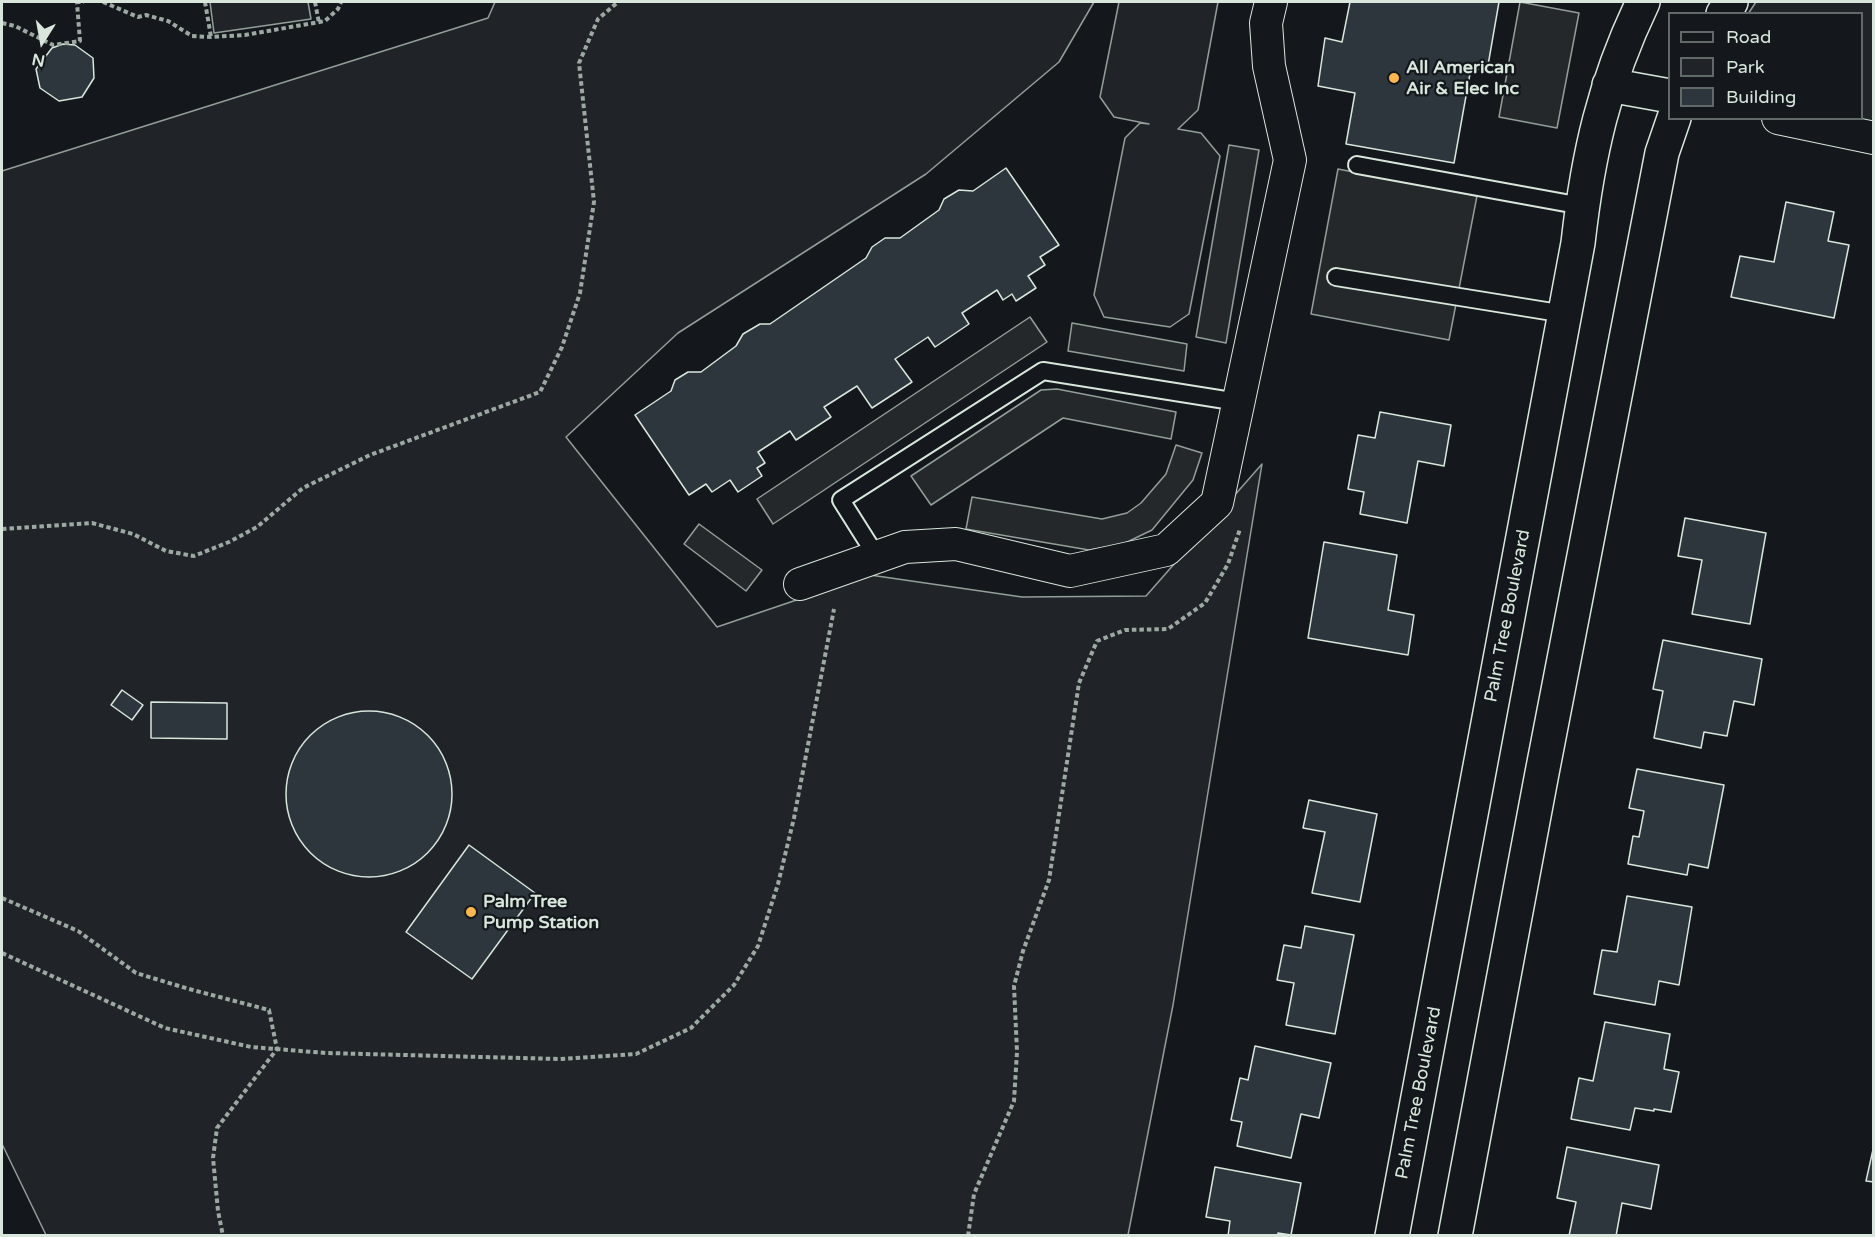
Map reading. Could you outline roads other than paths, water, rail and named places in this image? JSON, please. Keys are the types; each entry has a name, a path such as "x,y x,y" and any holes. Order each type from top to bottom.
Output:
{"street":[{"path":"800,584 905,547 956,544 1070,571 1166,550 1217,503 1290,160 1269,66 1266,23 1271,2"},
{"name":"Palm Tree Boulevard","path":"1392,1236 1565,314 1595,134 1624,41 1643,2"},
{"path":"1609,85 1668,96"},
{"path":"1455,1236 1545,755 1662,153 1673,120"},
{"path":"1788,120 1874,138"}],"lane":[{"path":"1357,165 1582,206"},
{"path":"1336,277 1565,314"},
{"path":"877,557 841,500 1043,371 1238,402"}],"place":[{"name":"All American Air & Elec Inc","path":"1394,78"},
{"name":"Palm Tree Pump Station","path":"471,912"}]}
